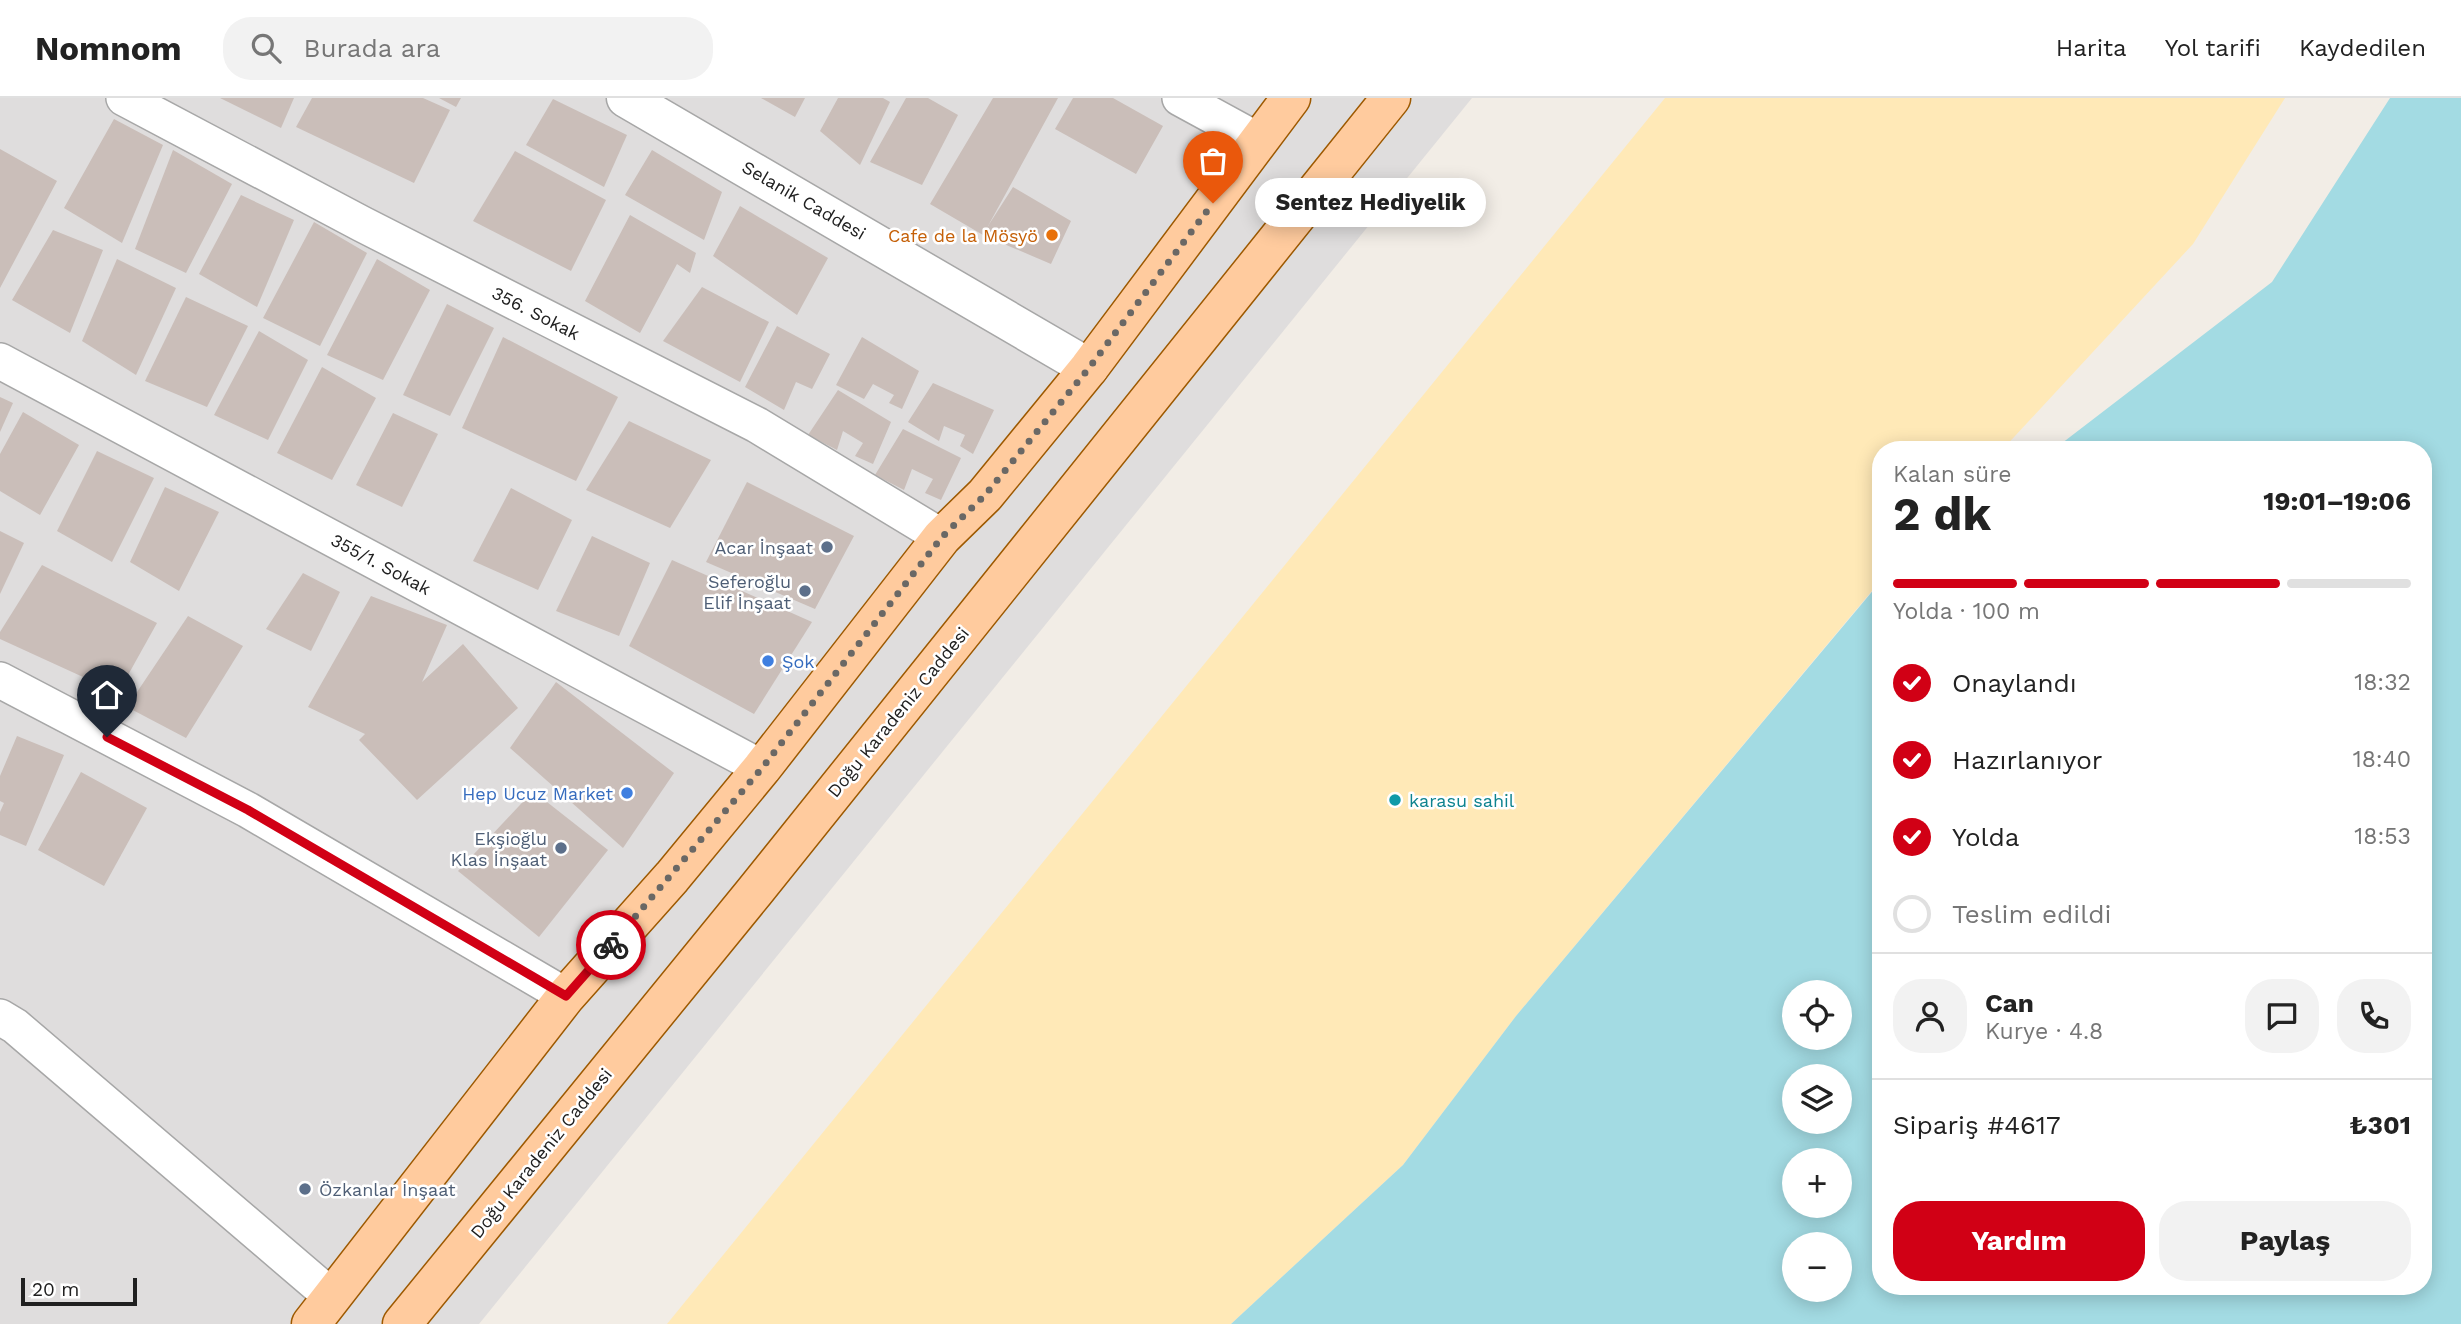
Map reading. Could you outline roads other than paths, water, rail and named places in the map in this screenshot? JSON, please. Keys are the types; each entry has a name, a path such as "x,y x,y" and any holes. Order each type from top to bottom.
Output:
{"main road":[{"path":"321,1310 566,996 762,768 942,537 985,495 1089,368 1291,98"},
{"name":"Doğu Karadeniz Caddesi","path":"402,1324 746,902 1391,98"}],"street":[{"name":"356. Sokak","path":"124,98 362,224 757,425 942,537"},
{"name":"Selanik Caddesi","path":"626,98 1089,368"},
{"path":"1180,98 1259,141"},
{"name":"355/1. Sokak","path":"0,361 762,768"},
{"path":"0,680 248,810 566,996"},
{"path":"0,1017 15,1026 321,1310"}],"water":[{"path":"2390,98 2461,98 2461,1324 1231,1324 1403,1165 1516,1016 1872,592 1872,1295 2432,1295 2432,441 2065,441 2272,282"}],"place":[{"name":"Sentez Hediyelik","path":"1213,203"},
{"name":"Cafe de la Mösyö","path":"1052,235"},
{"name":"Acar İnşaat","path":"827,547"},
{"name":"Seferoğlu Elif İnşaat","path":"805,591"},
{"name":"Şok","path":"768,661"},
{"name":"Hep Ucuz Market","path":"627,793"},
{"name":"karasu sahil","path":"1395,800"},
{"name":"Ekşioğlu Klas İnşaat","path":"561,848"},
{"name":"Özkanlar İnşaat","path":"305,1189"}]}
